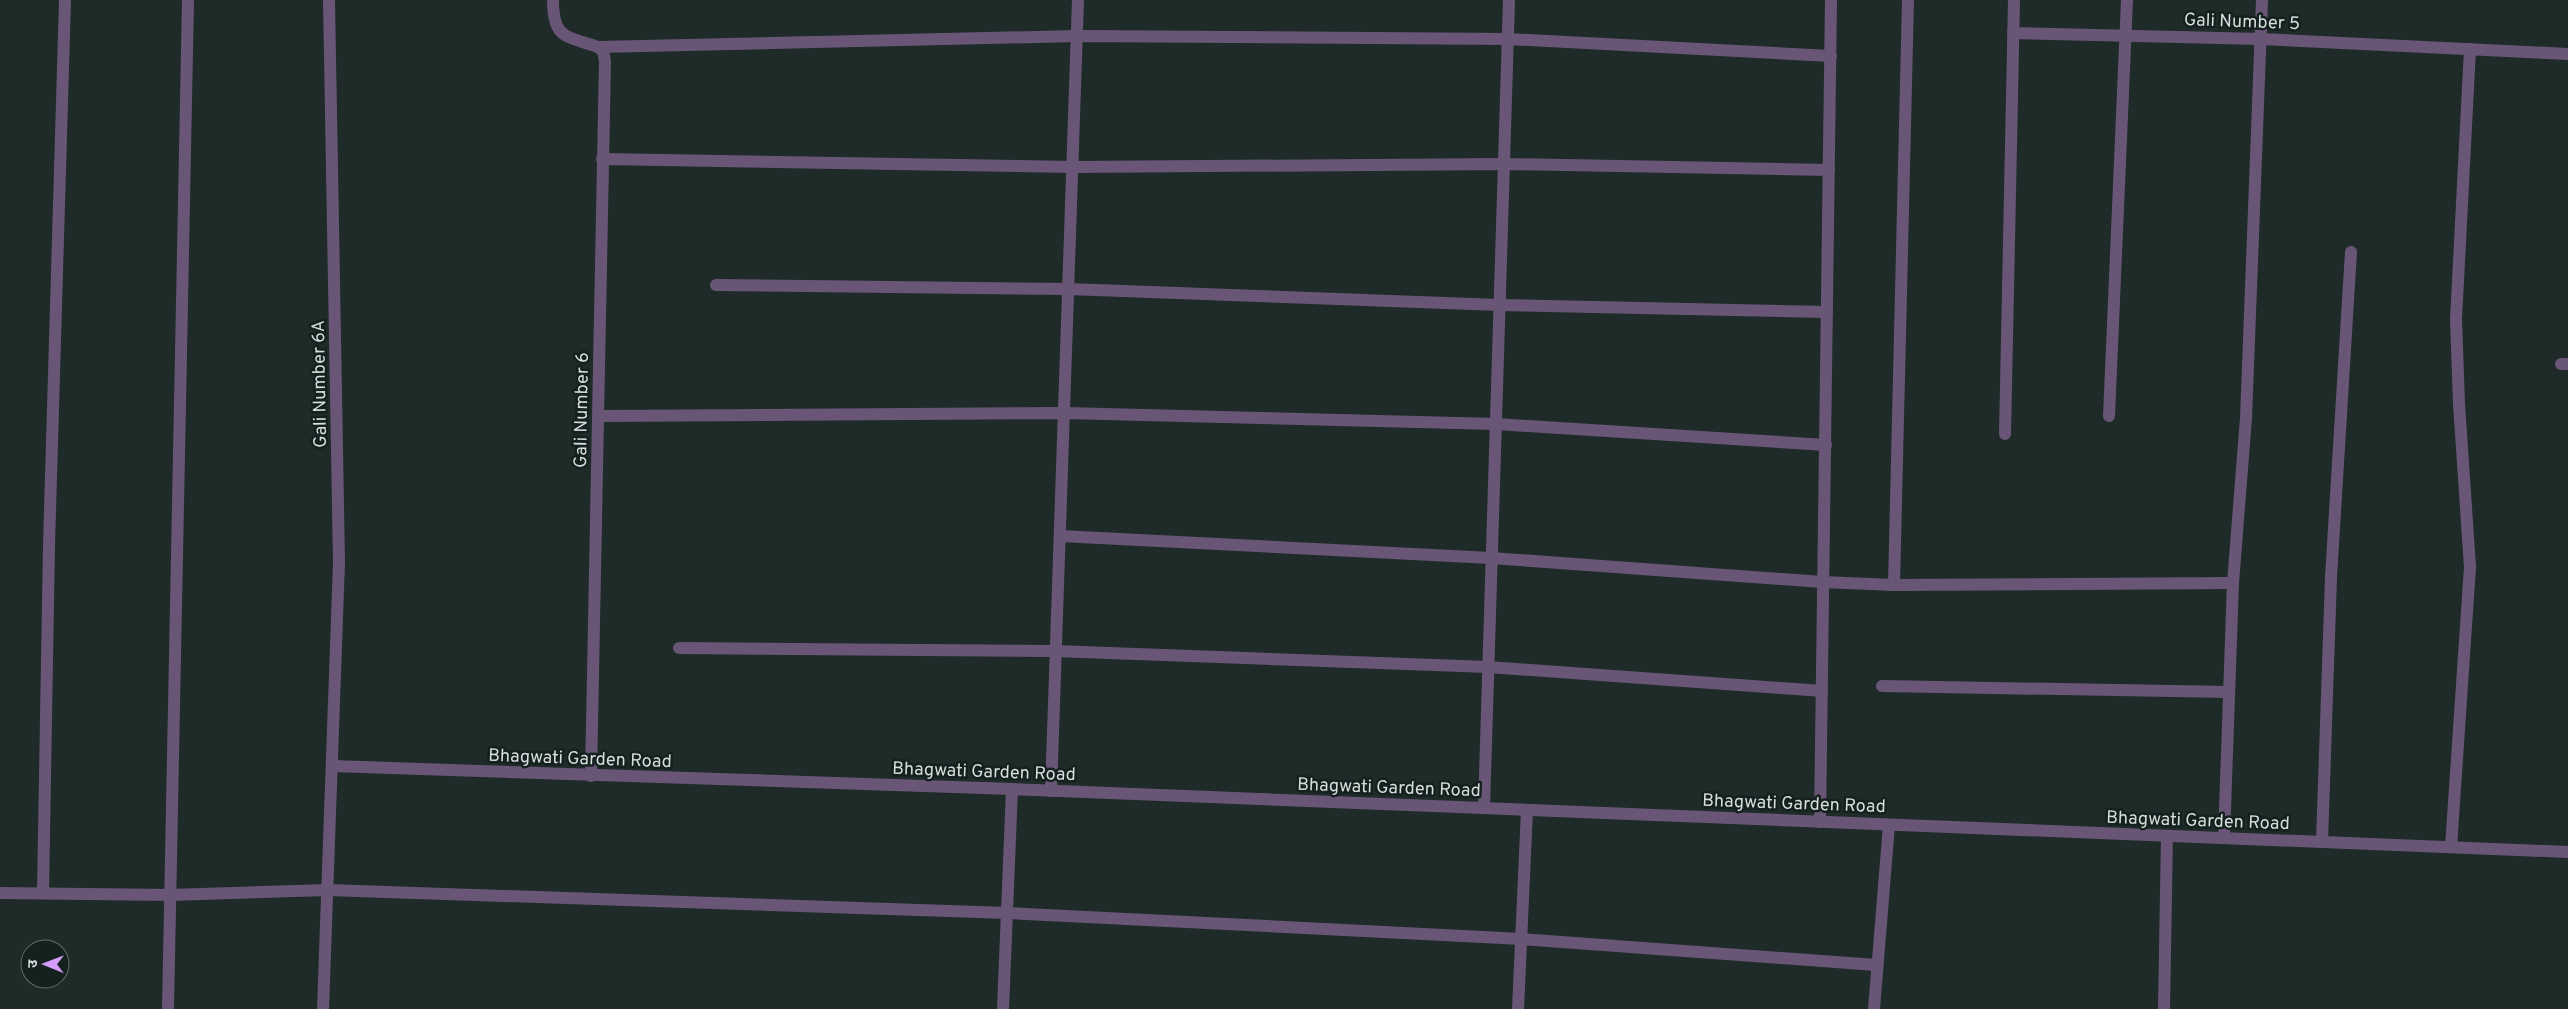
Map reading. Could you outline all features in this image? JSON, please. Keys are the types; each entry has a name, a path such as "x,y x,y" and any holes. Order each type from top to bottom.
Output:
{"street":[{"path":"43,893 49,546 65,0"},
{"path":"168,1009 188,0"},
{"name":"Gali Number 6A","path":"329,0 339,562 332,766"},
{"path":"553,0 553,15 557,28 564,36 574,42 598,47 1077,36 1508,39 1830,56"},
{"path":"1051,791 1078,0"},
{"path":"1484,808 1509,0"},
{"path":"1820,822 1832,0"},
{"path":"1894,585 1908,0"},
{"path":"2005,434 2014,0"},
{"path":"2109,416 2127,0"},
{"path":"2224,838 2233,583 2246,418 2262,0"},
{"name":"Gali Number 5","path":"2013,33 2261,39 2568,54"},
{"name":"Gali Number 6","path":"591,776 605,61 602,51 598,47"},
{"path":"2451,847 2470,567 2459,404 2456,319 2470,49"},
{"path":"602,159 1073,167 1504,164 1829,170"},
{"path":"2322,842 2331,577 2351,252"},
{"path":"716,285 1068,290 1500,305 1827,312"},
{"path":"599,416 1065,413 1496,424 1826,445"},
{"path":"1060,536 1491,558 1823,582 1894,585 2233,583"},
{"path":"679,648 1055,651 1488,667 1822,691"},
{"path":"1882,686 2229,692"},
{"path":"323,1009 332,766"},
{"name":"Bhagwati Garden Road","path":"332,766 1051,791 2568,852"},
{"path":"1003,1009 1012,790"},
{"path":"1518,1009 1526,810"},
{"path":"1874,1009 1876,965 1890,825"},
{"path":"2164,1009 2168,836"},
{"path":"0,893 170,895 328,890 1008,913 1522,939 1876,965"}]}
